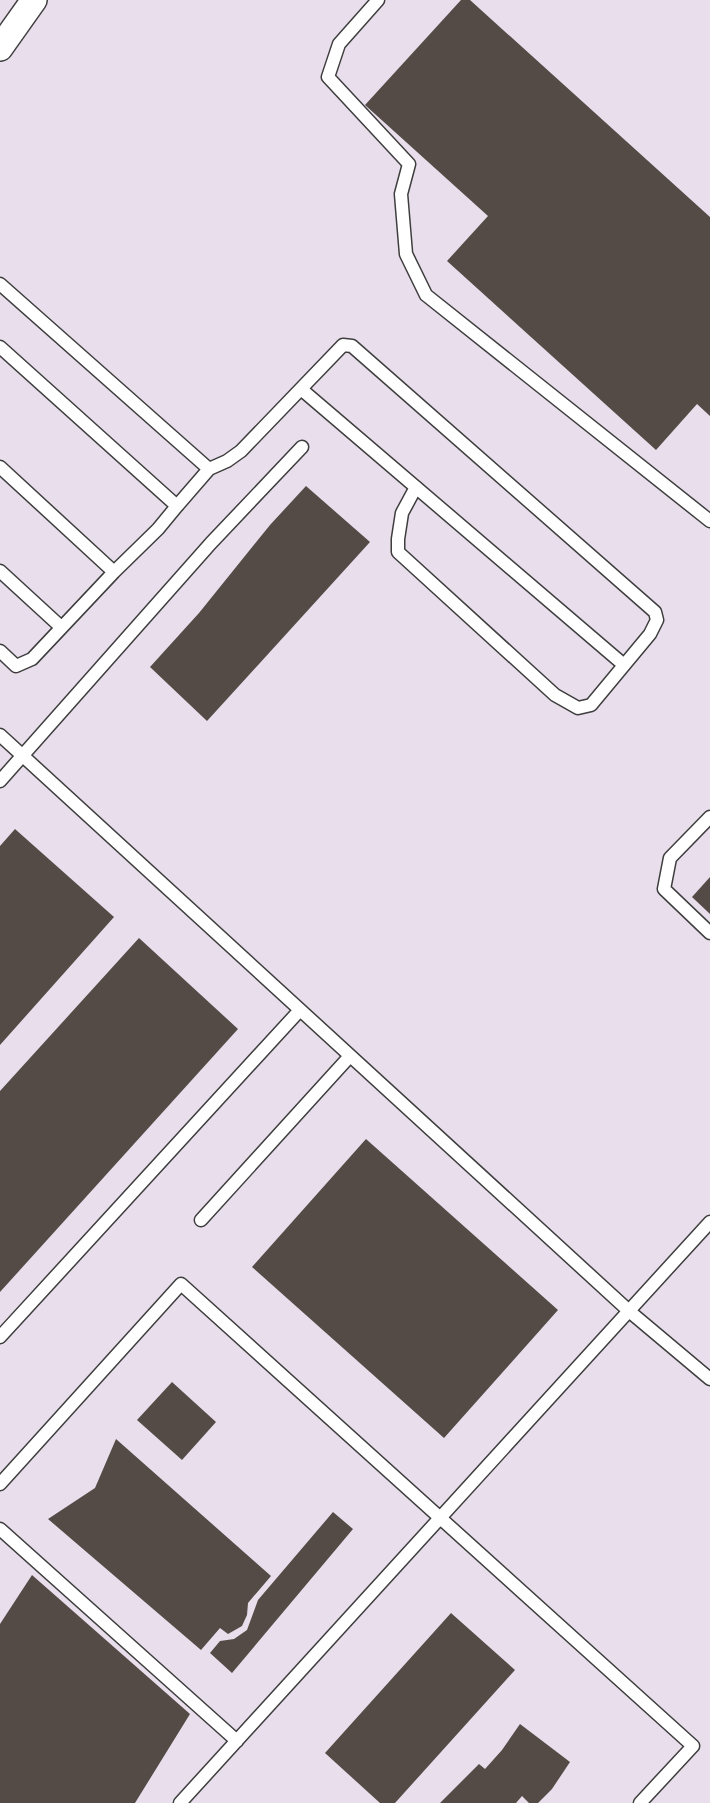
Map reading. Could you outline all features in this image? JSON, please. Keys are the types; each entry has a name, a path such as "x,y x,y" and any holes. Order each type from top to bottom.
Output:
{"street":[{"path":"0,48 34,0"}],"lane":[{"path":"378,0 339,44 328,77 409,164 401,194 406,254 426,295 710,521"},
{"path":"0,284 209,469"},
{"path":"0,651 16,666 32,659 114,572 158,529 209,469 227,461 241,451 343,345 352,346 362,354 655,612 657,620 650,634 591,705 578,708 555,694 398,552 402,513 416,487"},
{"path":"0,347 178,506"},
{"path":"301,389 624,665"},
{"path":"0,781 211,543 302,447"},
{"path":"0,467 114,572"},
{"path":"0,572 61,627"},
{"path":"0,736 629,1311 710,1379"},
{"path":"710,817 670,858 664,890 710,933"},
{"path":"0,1337 300,1010"},
{"path":"201,1220 350,1056"},
{"path":"180,1803 710,1222"},
{"path":"0,1484 181,1284 692,1746 640,1803"},
{"path":"0,1528 237,1741"}],"shaded area":[{"path":"0,0 710,0 710,1803 0,1803"}],"building":[{"path":"461,0 470,0 710,217 710,416 697,404 656,450 447,261 488,216 365,105"},
{"path":"306,486 370,542 207,721 150,667 199,613 270,525"},
{"path":"15,829 114,917 0,1045 0,846"},
{"path":"710,877 710,914 692,897"},
{"path":"139,938 238,1029 0,1292 0,1091"},
{"path":"366,1139 558,1310 444,1438 252,1267"},
{"path":"172,1382 216,1422 182,1460 137,1420"},
{"path":"116,1439 271,1576 248,1603 247,1615 242,1626 228,1634 220,1628 201,1650 48,1519 95,1488"},
{"path":"333,1512 353,1529 232,1673 210,1653 220,1641 234,1639 247,1630 258,1600"},
{"path":"32,1575 190,1714 135,1803 0,1803 0,1624"},
{"path":"451,1613 515,1670 395,1803 380,1803 325,1753"},
{"path":"520,1724 570,1762 552,1789 538,1803 529,1803 522,1796 516,1803 440,1803 479,1764 485,1769 502,1750"}]}
